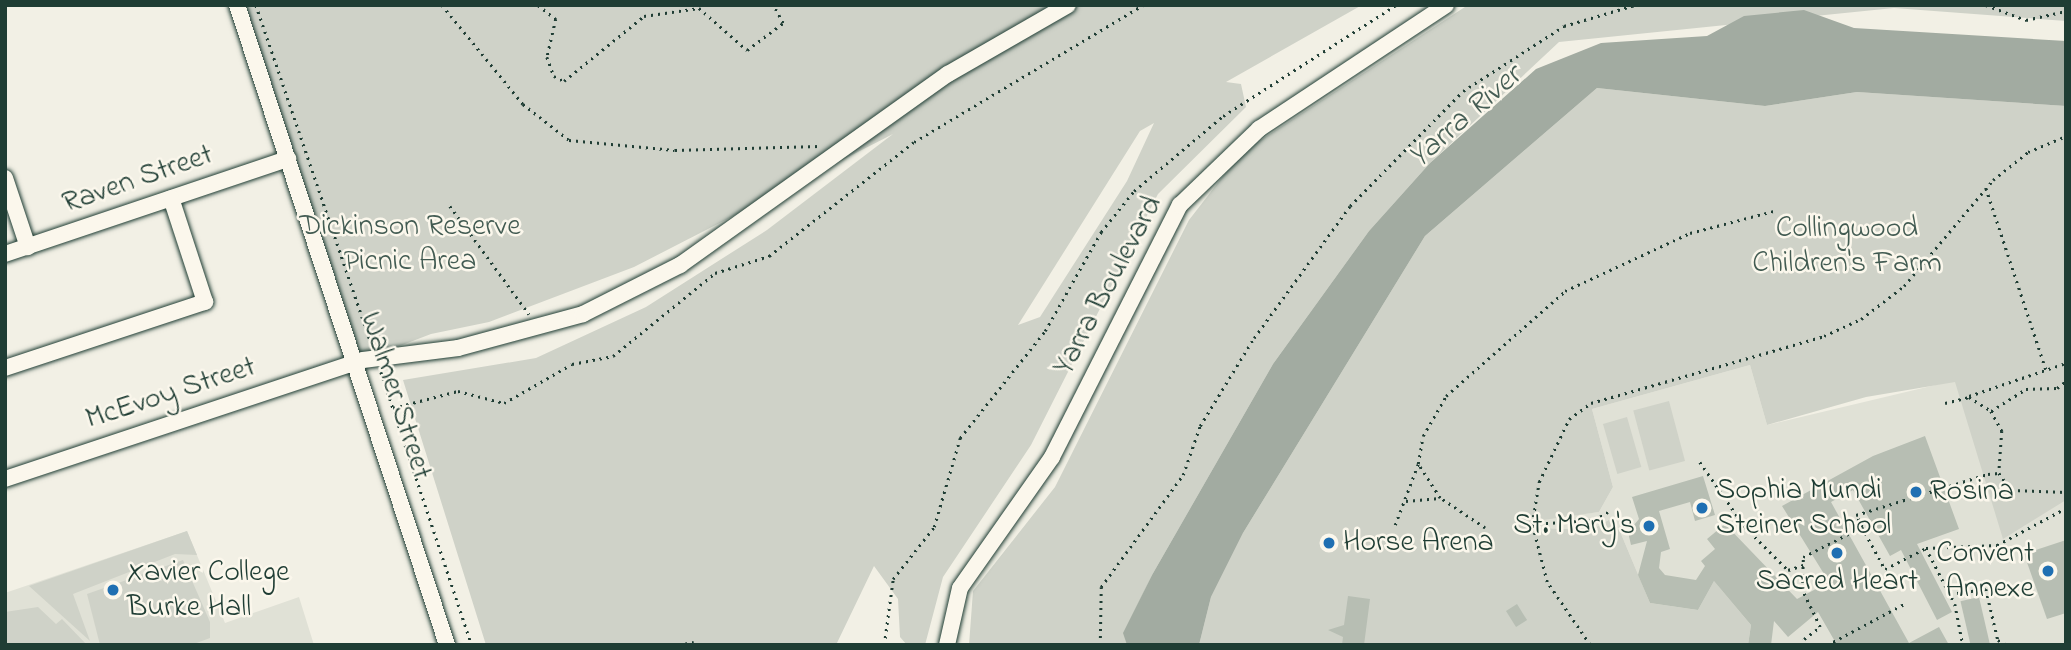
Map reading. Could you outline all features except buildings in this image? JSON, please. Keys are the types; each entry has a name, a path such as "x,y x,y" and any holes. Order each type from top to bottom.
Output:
{"street":[{"name":"Walmer Street","path":"237,5 447,645"},
{"path":"355,363 376,357 458,348 539,328 654,281 948,74 1068,5"},
{"name":"Yarra Boulevard","path":"947,645 960,587 1052,457 1180,205 1259,129 1446,5"},
{"name":"Raven Street","path":"5,254 288,159"},
{"path":"5,178 27,247"},
{"path":"5,368 205,302 171,198"},
{"name":"McEvoy Street","path":"5,479 355,363"}],"path":[{"path":"257,5 472,645"},
{"path":"442,5 523,104 569,140 675,150 822,146"},
{"path":"538,5 556,19 547,57 554,76 564,81 637,19 699,8 747,50 783,23 773,5"},
{"path":"393,408 458,391 504,403 572,364 613,356 715,273 769,256 914,142 1143,5"},
{"path":"884,645 893,579 934,527 960,438 1045,331 1125,201 1223,116 1396,5"},
{"path":"1100,645 1101,587 1183,475 1200,426 1254,338 1350,206 1463,91 1564,26 1635,5"},
{"path":"1986,5 2026,20 2066,11"},
{"path":"1590,645 1541,568 1532,524 1552,447 1578,409 1861,319 1904,286 1986,188 2028,152 2066,136"},
{"path":"1986,188 2046,369"},
{"path":"450,206 539,328"},
{"path":"1395,525 1418,464 1423,436 1446,396 1566,291 1690,233 1774,211"},
{"path":"1969,397 1970,391 2066,363"},
{"path":"1991,411 2026,389 2057,388 2066,381"},
{"path":"1945,403 1969,397 1991,411 2002,431 1999,473 2011,489 2066,492"},
{"path":"1700,462 1745,527 1788,570 1803,565"},
{"path":"1418,464 1440,498 1485,528"},
{"path":"1999,473 1856,515 1885,569 1926,548 1997,545 2066,508"},
{"path":"1404,502 1440,498"},
{"path":"1532,524 1594,520 1608,513"},
{"path":"1807,645 1804,639 1820,626 1802,590 1803,557 1862,527"},
{"path":"1926,548 1950,594 1963,645"},
{"path":"1950,594 1986,589 1998,640 2007,645"},
{"path":"1827,645 1904,604"},
{"path":"678,645 694,642"}],"shaded area":[{"path":"1804,10 1854,28 2066,41 2066,106 1857,92 1765,106 1597,88 1425,236 1243,533 1211,597 1199,645 1127,645 1123,633 1152,575 1273,364 1369,231 1430,163 1536,69 1601,43 1707,36 1744,16"},
{"path":"2066,354 2066,645 1748,645 1751,625 1714,582 1698,610 1650,603 1614,517 1591,530 1541,528 1536,520 1599,512 1613,487 1592,409 1750,365 1767,425"},
{"name":"Xavier College Burke Hall","path":"187,531 225,623 299,597 314,645 5,645 5,593"}],"green space":[{"name":"Dickinson Reserve Picnic Area","path":"237,5 1362,5 1226,82 1241,84 1246,107 1158,194 1031,445 943,577 925,645 907,645 900,637 898,599 874,566 836,645 486,645 403,380 536,358 646,307 767,230 893,134 634,267 489,322 431,334 355,363","holes":["1154,123 1127,181 1040,317 1018,325 1140,131"]},
{"path":"1468,5 2066,5 2066,21 1894,8 1559,42 1430,163 1369,231 1273,364 1152,575 1124,633 1127,645 969,645 973,591 1055,487 1189,220 1241,153"},
{"name":"Collingwood Children's Farm","path":"1597,88 1765,106 1857,92 2066,106 2066,500 2003,539 1955,382 1866,397 1767,425 1750,365 1592,409 1613,487 1599,512 1536,521 1541,528 1591,530 1614,517 1650,603 1698,610 1714,581 1751,625 1748,645 1199,645 1211,597 1243,533 1425,236"},
{"path":"1669,401 1685,461 1649,470 1633,411"},
{"path":"1627,417 1641,467 1617,474 1603,424"},
{"path":"187,531 197,555 175,554 73,594 90,641 29,586"},
{"path":"183,560 210,622 210,638 191,645 100,645 87,594"},
{"path":"38,607 56,624 62,619 87,645 5,645 5,612"}],"place":[{"name":"Rosina","path":"1916,492"},
{"name":"Sophia Mundi Steiner School","path":"1702,508"},
{"name":"St. Mary's","path":"1649,526"},
{"name":"Horse Arena","path":"1329,543"},
{"name":"Sacred Heart","path":"1837,553"},
{"name":"Convent Annexe","path":"2048,571"},
{"name":"Xavier College Burke Hall","path":"113,590"}],"water label":[{"name":"Yarra River","path":"1466,118"}]}
